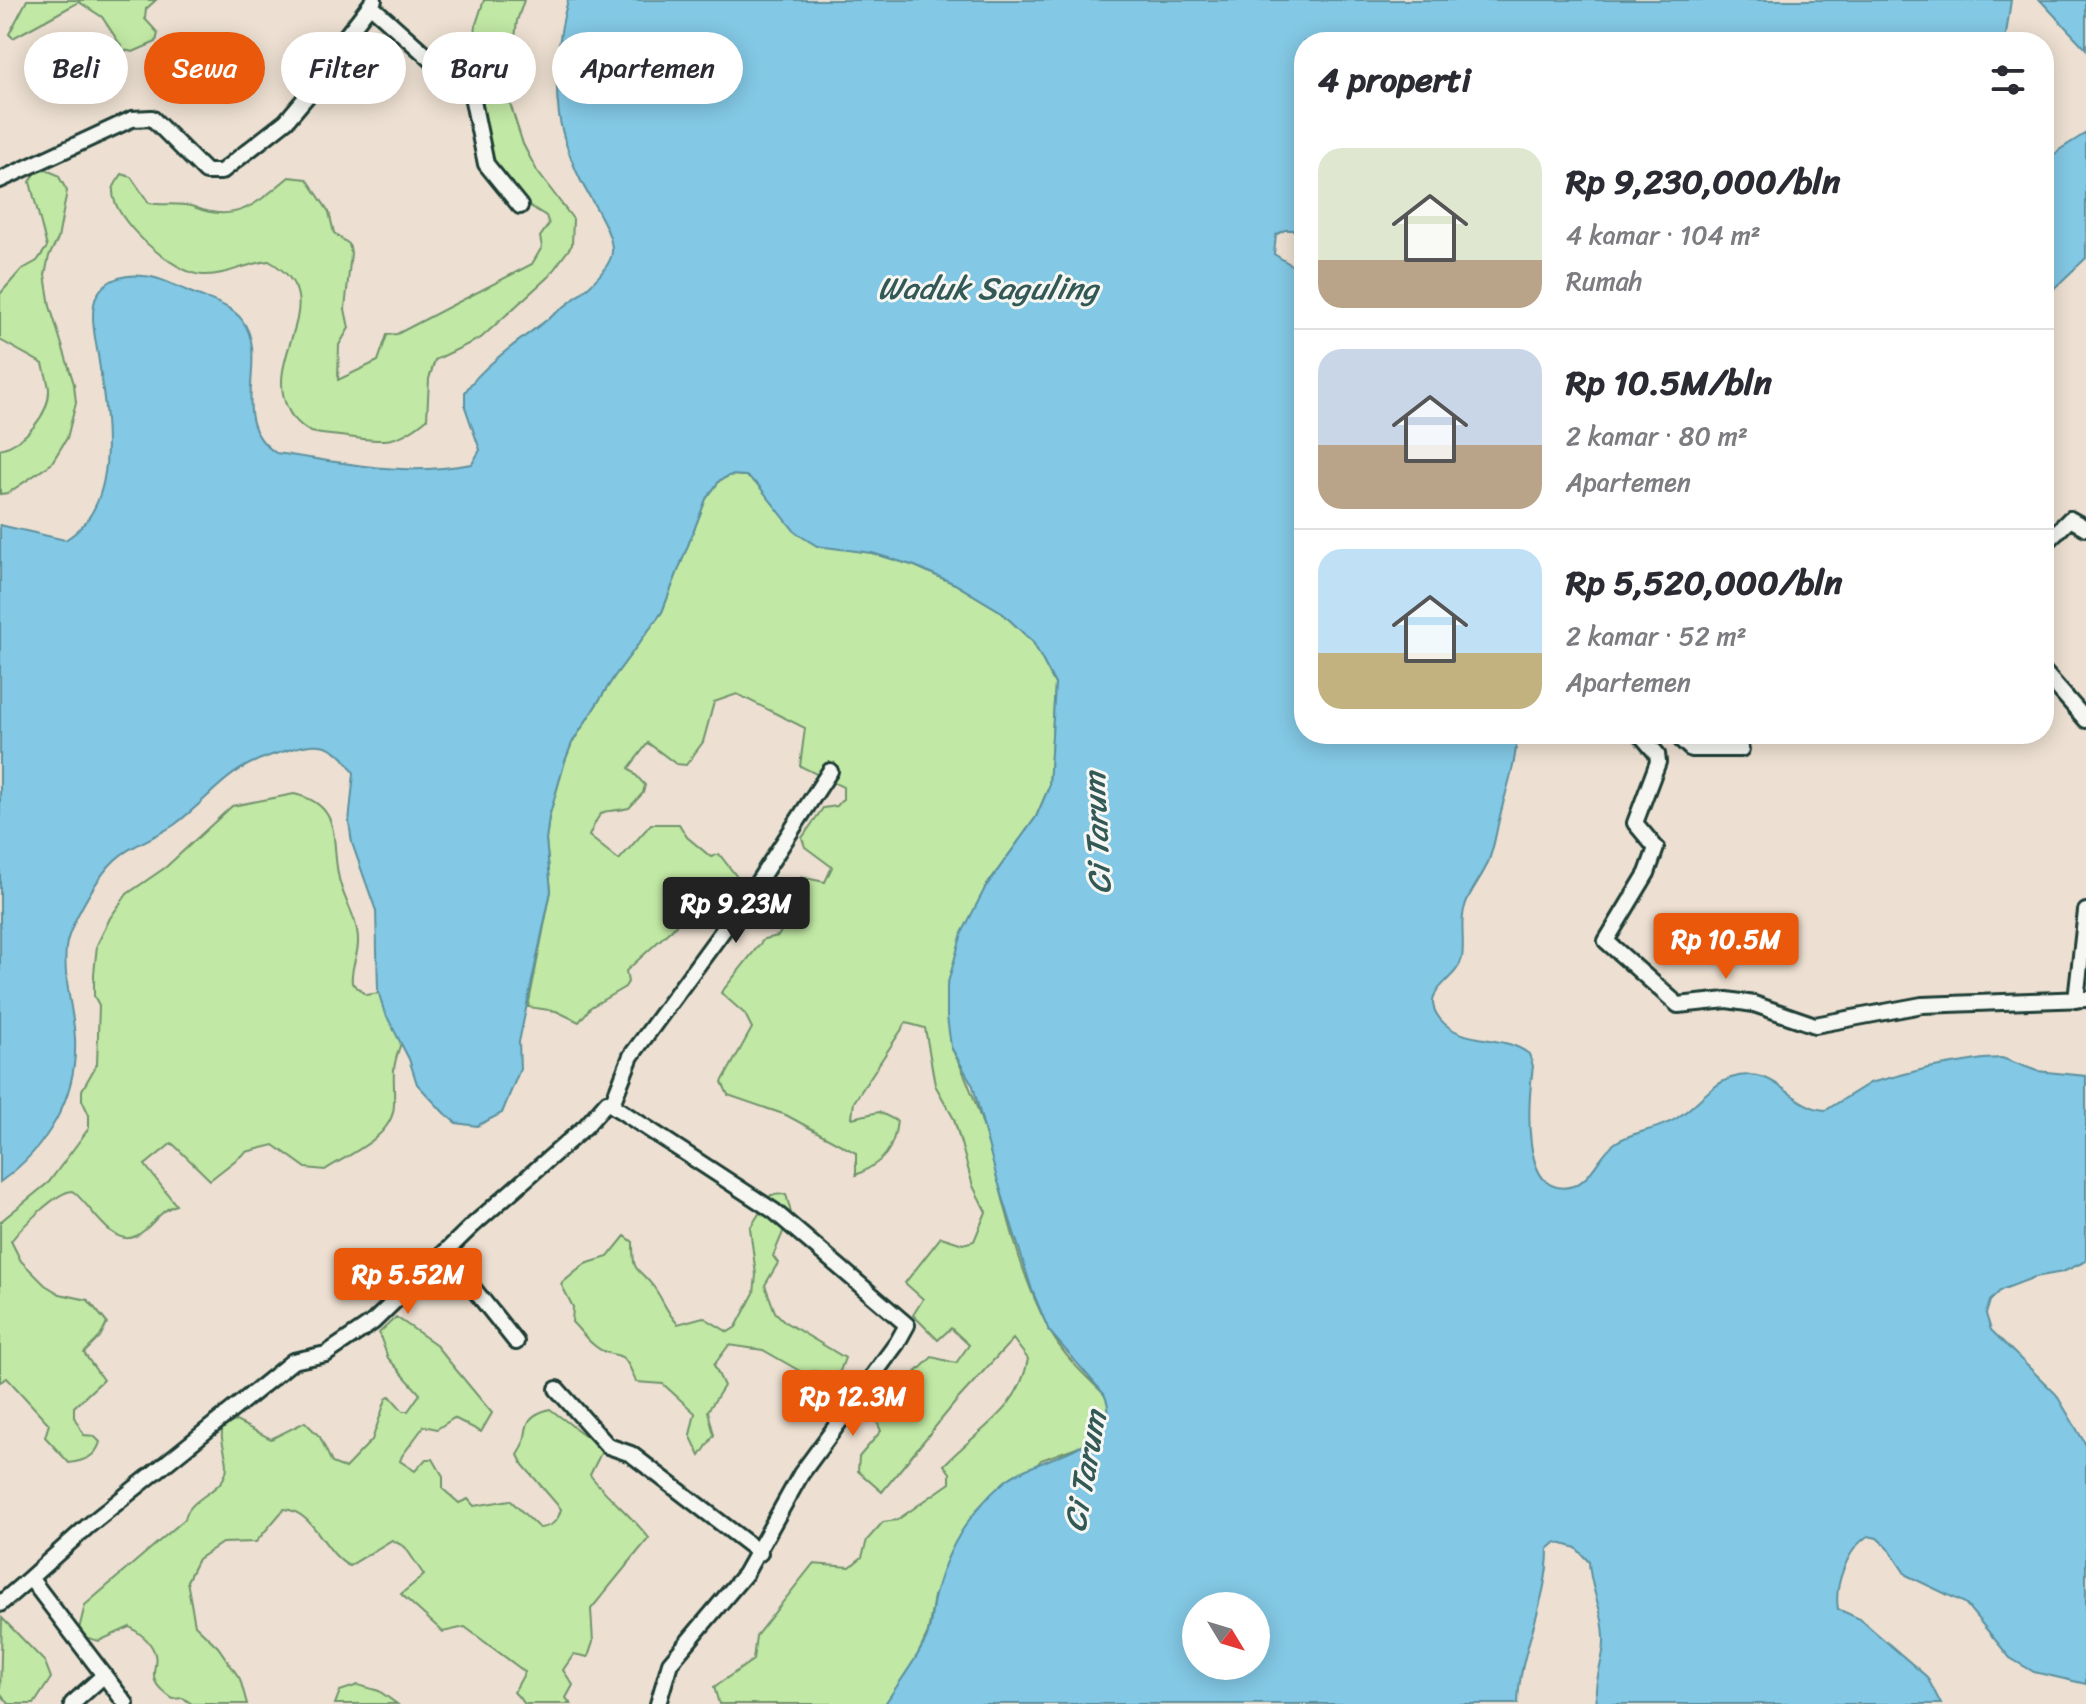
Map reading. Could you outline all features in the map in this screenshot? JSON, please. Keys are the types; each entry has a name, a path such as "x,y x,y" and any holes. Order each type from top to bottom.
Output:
{"street":[{"path":"0,180 132,119 143,117 156,121 206,172 218,174 286,121 313,89 329,58 372,2 472,96 486,164 520,206"},
{"path":"2054,535 2070,519 2086,528"},
{"path":"2054,683 2086,720"},
{"path":"1648,744 1657,754 1658,762 1635,823 1656,848 1647,873 1606,941 1678,1005 1727,1000 1754,1004 1815,1025 1922,1005 2081,999 2086,911"},
{"path":"1686,744 1691,749 1741,749"},
{"path":"612,1104 631,1056 752,891 830,771"},
{"path":"0,1604 293,1361 326,1354 373,1322 530,1173 586,1126 603,1104 612,1104 641,1127 774,1211 906,1322 897,1343 781,1504 760,1553 713,1616 670,1663 658,1704"},
{"path":"445,1253 516,1342"},
{"path":"557,1389 608,1446 631,1454 760,1553"},
{"path":"30,1578 126,1704"},
{"path":"72,1704 103,1676"}],"green space":[{"path":"27,0 156,0 146,9 145,19 157,32 144,32 144,47 133,52 128,51 128,32 112,32 102,17 79,2 13,38 9,34"},
{"path":"484,0 524,0 516,32 475,32"},
{"path":"480,104 510,104 523,144 537,171 573,219 572,245 549,276 481,338 435,360 429,379 427,419 407,433 390,439 361,439 311,432 291,414 282,390 283,370 298,312 297,294 289,277 269,261 212,275 177,266 133,230 115,202 113,190 122,174 131,177 149,203 184,205 222,213 234,212 256,203 289,177 307,179 329,212 334,233 349,244 351,253 345,309 349,328 339,345 338,380 378,361 387,335 397,334 532,264 542,247 540,237 549,224 546,216 514,196 485,143"},
{"path":"39,167 58,175 67,191 58,239 49,256 45,275 50,306 74,384 76,403 67,438 51,464 8,493 0,494 0,449 18,441 34,427 48,399 49,389 43,364 0,340 0,294 21,270 37,261 47,247 30,182"},
{"path":"731,475 746,476 758,485 817,545 872,553 915,566 955,584 1000,611 1033,642 1055,684 1049,787 1036,817 985,888 951,1047 980,1116 1020,1260 1033,1295 1060,1347 1104,1394 1110,1406 1105,1430 1090,1442 1041,1460 934,1596 928,1633 915,1661 885,1704 719,1704 714,1687 753,1660 756,1636 813,1564 850,1567 862,1557 867,1540 883,1522 897,1520 950,1483 950,1473 944,1465 1006,1406 1016,1392 1028,1359 1013,1339 958,1399 882,1492 858,1471 859,1457 881,1431 873,1412 889,1395 895,1380 908,1380 932,1357 956,1363 969,1345 951,1328 938,1340 913,1315 923,1299 905,1283 941,1237 963,1244 974,1241 986,1212 973,1186 954,1119 935,1085 925,1028 906,1023 854,1102 852,1118 879,1112 897,1121 886,1154 856,1175 856,1153 786,1115 728,1095 722,1082 752,1028 745,1014 721,993 764,939 778,936 790,916 783,900 801,877 825,882 832,867 805,847 802,838 823,808 837,806 843,799 843,787 800,766 805,728 737,694 714,702 703,742 686,765 676,764 648,743 629,768 645,785 643,793 629,808 601,814 589,836 619,860 651,824 679,824 687,837 711,857 719,854 737,877 741,891 724,914 691,907 626,971 628,982 625,987 591,1007 579,1022 556,1011 528,1007 551,891 546,840 549,817 565,761 572,743 614,677 662,612 706,499 720,480"},
{"path":"294,794 311,800 329,818 337,872 357,933 352,983 366,995 379,993 401,1043 394,1068 392,1116 378,1135 325,1170 306,1168 274,1145 246,1152 210,1180 172,1143 145,1165 176,1205 136,1236 118,1236 109,1230 72,1191 57,1197 23,1227 11,1241 21,1261 45,1285 60,1294 88,1300 107,1323 100,1337 84,1353 103,1380 74,1407 74,1417 84,1435 94,1436 100,1442 89,1457 69,1463 45,1437 49,1424 7,1378 0,1382 0,1222 49,1182 89,1128 82,1090 97,1064 99,1005 94,996 94,974 97,945 110,918 127,894 166,867 232,806"},
{"path":"786,1194 791,1213 773,1256 778,1263 765,1285 775,1312 785,1322 845,1358 840,1371 832,1377 815,1371 805,1374 763,1350 729,1345 714,1365 724,1386 708,1411 714,1435 700,1456 690,1435 695,1413 663,1384 636,1382 622,1357 602,1351 589,1340 572,1322 573,1307 561,1284 585,1264 608,1257 625,1236 633,1242 637,1268 678,1324 703,1317 728,1332 736,1327 754,1293 756,1275 750,1228 771,1195"},
{"path":"396,1317 434,1343 492,1413 481,1432 454,1418 437,1429 424,1426 400,1461 415,1471 426,1459 433,1459 443,1476 443,1489 459,1503 468,1499 474,1506 510,1500 539,1528 551,1525 561,1509 518,1455 528,1422 550,1409 603,1449 590,1475 649,1538 591,1609 593,1642 588,1657 574,1654 563,1670 573,1685 566,1698 571,1704 525,1704 514,1692 525,1672 465,1627 443,1632 401,1594 424,1575 405,1547 392,1540 349,1566 340,1560 311,1524 294,1511 284,1509 256,1542 222,1543 198,1559 187,1581 195,1625 218,1647 240,1679 247,1704 192,1704 183,1698 173,1699 156,1683 156,1659 150,1644 130,1627 99,1641 84,1637 79,1629 85,1605 185,1519 195,1503 221,1482 227,1468 222,1441 223,1426 236,1421 271,1439 305,1422 320,1437 332,1463 345,1468 372,1440 386,1399 390,1396 403,1411 408,1411 420,1394 388,1358 379,1333"},
{"path":"2,1618 45,1662 51,1678 34,1704 9,1704 0,1693"},
{"path":"358,1685 379,1691 397,1704 335,1704 340,1691"}],"water":[{"name":"Waduk Saguling","path":"568,0 2011,0 2006,32 1294,32 1294,230 1285,230 1276,235 1274,254 1294,267 1294,744 1516,744 1492,852 1464,910 1462,958 1433,1001 1440,1019 1459,1033 1507,1043 1529,1054 1533,1066 1529,1120 1535,1163 1543,1178 1555,1187 1580,1183 1615,1143 1670,1122 1731,1078 1747,1075 1772,1081 1814,1108 1826,1110 1870,1083 1928,1068 1983,1059 2002,1058 2037,1071 2086,1076 2086,1261 2063,1272 2035,1277 2001,1290 1990,1301 1986,1314 1991,1330 2056,1394 2086,1445 2086,1684 2034,1672 2010,1658 1965,1603 1906,1575 1888,1548 1877,1538 1868,1536 1848,1559 1840,1579 1838,1609 1860,1619 1927,1677 1941,1704 1598,1704 1596,1690 1604,1631 1589,1562 1576,1548 1556,1542 1548,1549 1547,1569 1523,1665 1518,1704 885,1704 927,1637 940,1579 952,1548 970,1519 1004,1482 1092,1439 1104,1427 1108,1412 1104,1394 1049,1331 1032,1290 996,1175 973,1086 951,1047 947,1017 947,986 962,933 985,888 1036,817 1049,787 1055,684 1033,642 1000,611 955,584 915,566 872,553 817,546 796,533 758,485 746,476 731,475 720,480 706,499 662,612 614,677 572,743 565,761 549,817 546,840 551,891 519,1042 520,1069 502,1113 477,1126 456,1123 417,1084 409,1059 384,1011 378,990 376,911 352,843 349,822 354,773 345,760 328,747 308,745 272,755 242,768 174,825 118,857 106,870 77,916 66,948 75,1060 65,1101 45,1137 0,1182 0,525 65,540 84,524 96,504 107,456 105,403 93,325 97,295 117,278 150,277 220,304 238,315 250,335 253,424 261,439 276,453 397,469 472,464 480,450 465,407 465,392 499,356 587,288 611,257 606,228 577,172 560,123 558,104 743,104 743,32 561,32"},
{"path":"2040,0 2086,0 2086,49"},
{"path":"2086,133 2086,258 2054,288 2054,155"}],"water label":[{"name":"Ci Tarum","path":"1097,833"},
{"name":"Ci Tarum","path":"1085,1471"}]}
